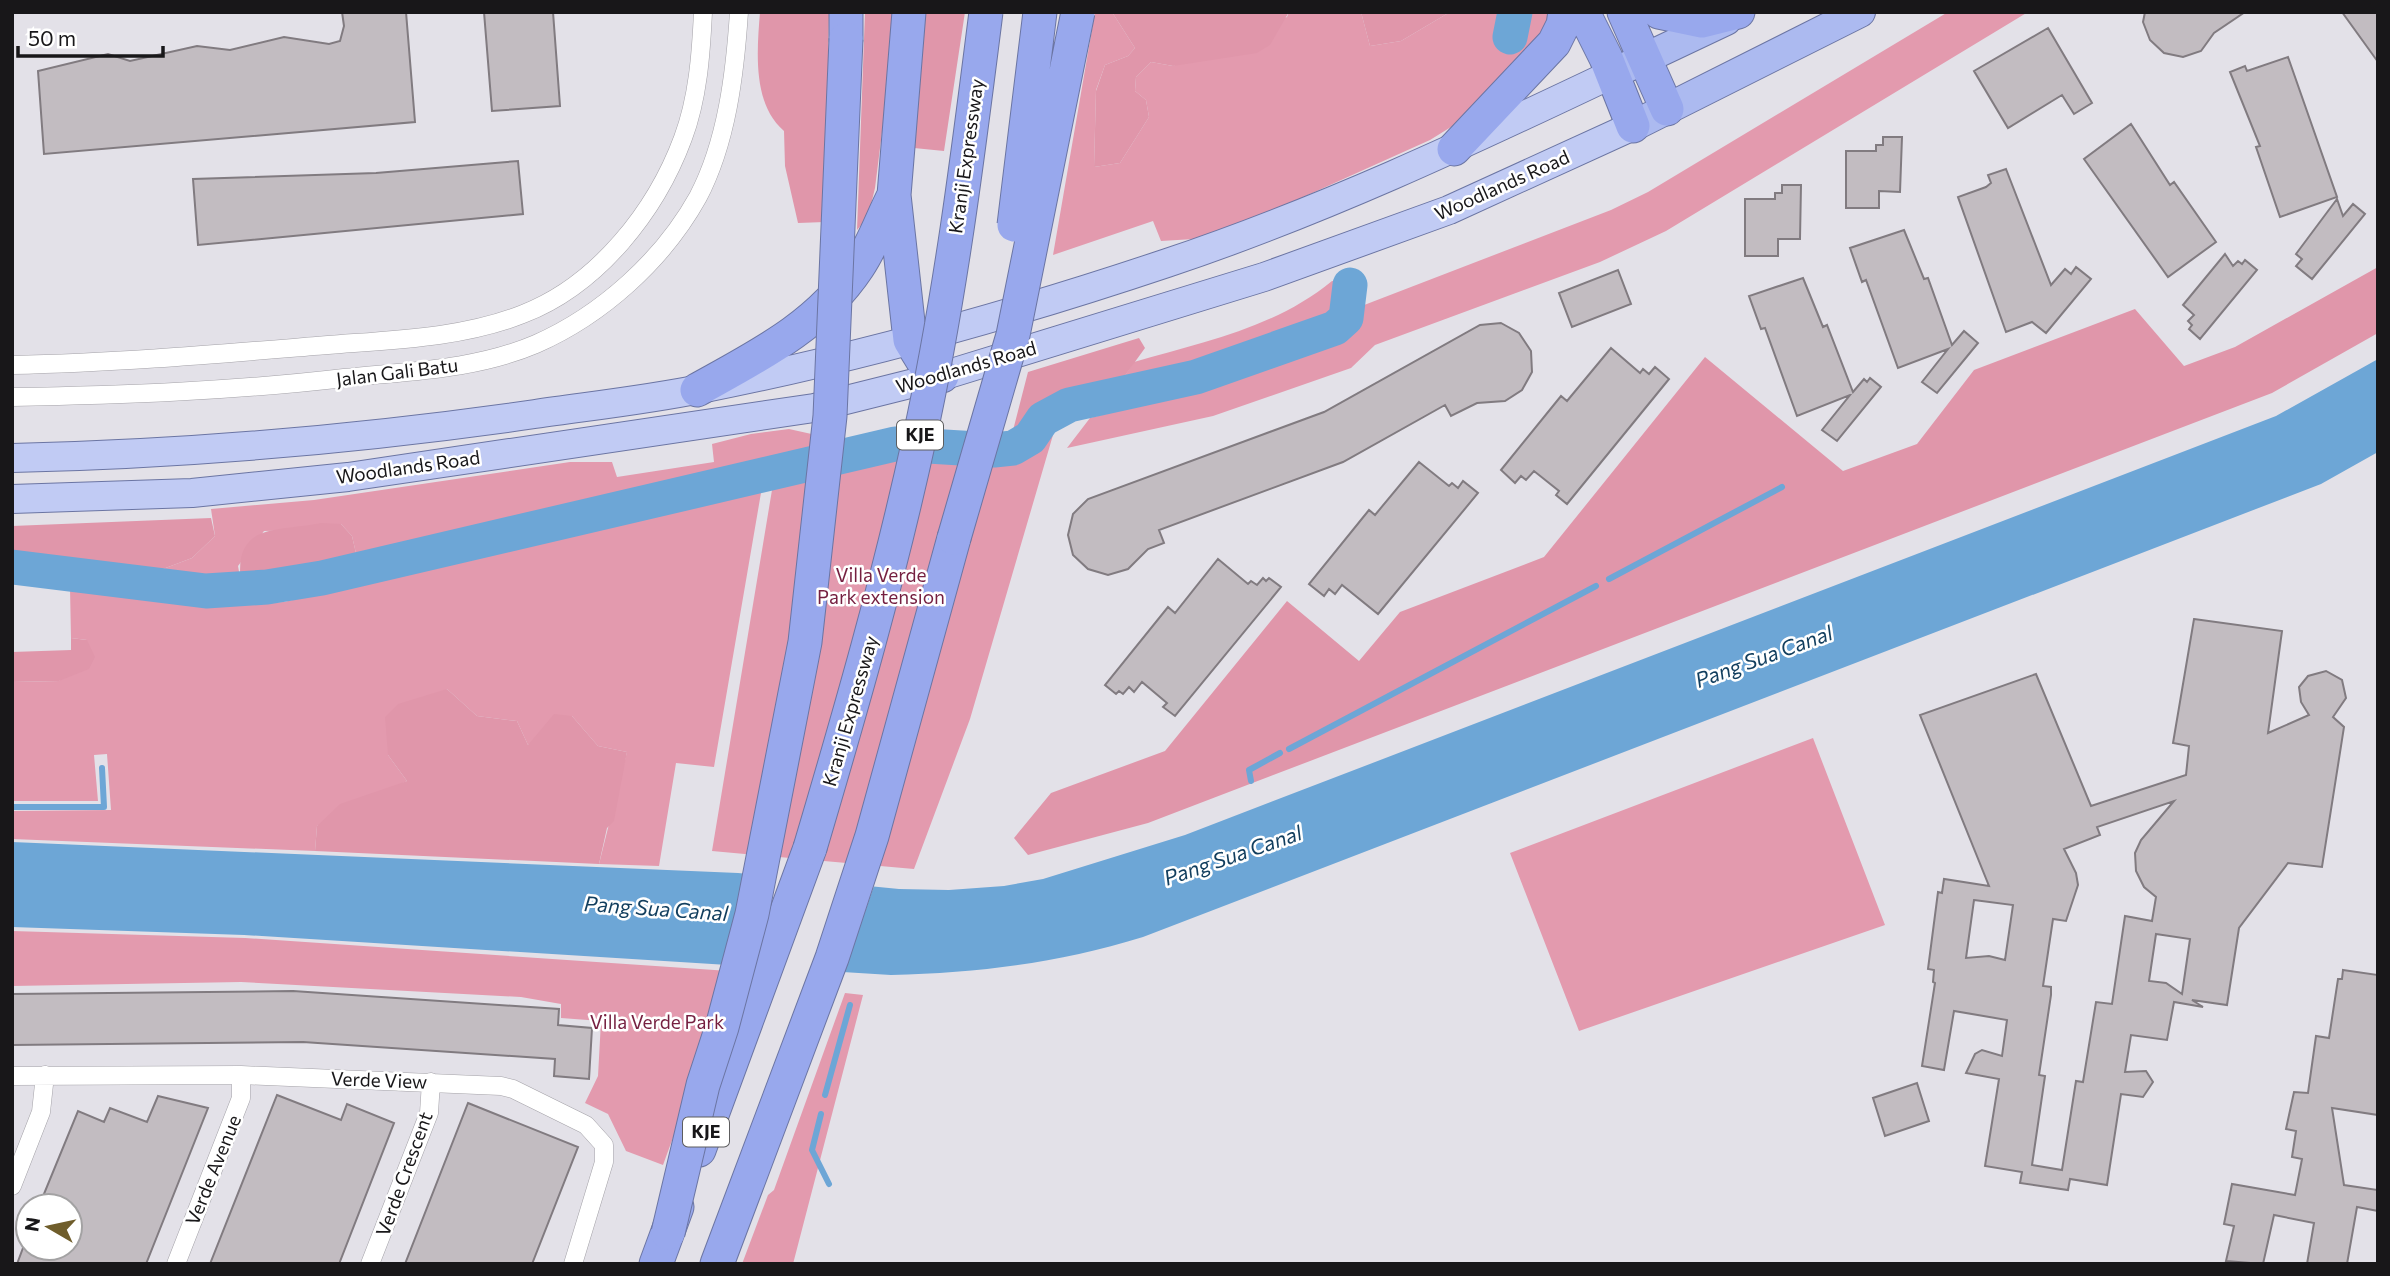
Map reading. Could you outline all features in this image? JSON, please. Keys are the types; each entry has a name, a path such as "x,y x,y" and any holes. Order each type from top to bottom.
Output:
{"highway":[{"path":"909,12 894,195 910,340 926,366 942,376"},
{"name":"Kranji Expressway","path":"656,1264 810,848 863,668 920,439 937,351 967,165 986,12"},
{"path":"954,538 1020,190 1040,12"},
{"path":"717,1264 852,897 919,676 954,538 1013,335 1078,12"},
{"path":"1454,149 1554,43 1563,25 1565,12"},
{"path":"1583,12 1633,126"},
{"path":"1623,12 1667,109"},
{"path":"1659,12 1702,21 1741,12"},
{"name":"Woodlands Road","path":"1612,74 1741,12"},
{"name":"Woodlands Road","path":"1633,126 1860,12"},
{"path":"668,1233 703,1086 726,1016 752,914 805,642 830,416 846,26"},
{"path":"697,390 798,331 822,313 860,264 894,195"}],"main road":[{"name":"Woodlands Road","path":"12,458 189,452 342,439 697,390 802,367 910,340 1168,263 1454,149 1612,74"},
{"name":"Woodlands Road","path":"12,499 192,493 348,477 814,408 942,376 1252,281 1348,248 1449,209 1633,126"},
{"path":"802,367 815,369 826,379 827,394 814,408"}],"street":[{"name":"Jalan Gali Batu","path":"12,365 137,362 427,336 479,328 524,314 553,300 589,274 623,241 665,177 683,137 695,93 703,12"},
{"name":"Jalan Gali Batu","path":"12,397 138,395 431,371 488,359 548,337 612,299 648,264 698,197 716,150 730,94 738,12"},
{"name":"Verde View","path":"12,1076 241,1074 431,1082 513,1089 586,1125 604,1145 604,1162 573,1264"},
{"name":"Verde Avenue","path":"176,1264 242,1098 241,1074"},
{"path":"12,1186 41,1112 45,1075"},
{"name":"Verde Crescent","path":"370,1264 429,1113 431,1082"}],"green space":[{"path":"1095,12 1112,12 1135,48 1128,56 1105,65 1096,90 1094,167 1120,163 1149,117 1146,100 1135,91 1136,77 1151,62 1173,66 1287,17 1289,12 1361,12 1370,46 1401,41 1450,12 1556,12 1552,27 1459,122 1430,140 1279,208 1194,239 1161,241 1153,221 1053,255"},
{"path":"1948,12 2028,12 1666,231 1600,262 1375,345 1351,368 1213,416 1067,448 1090,418 1207,388 1334,344 1356,323 1359,307 1611,210 1648,192"},
{"path":"1336,281 1334,306 1322,329 1194,370 1099,391 1124,377 1134,362 1238,332 1287,311"},
{"path":"789,429 816,435 814,456 358,562 352,536 341,524 264,531 238,566 241,583 207,583 147,575 192,558 215,536 211,509 314,500 570,462 612,462 617,477 714,462 712,444 751,434"},
{"name":"Villa Verde Park extension","path":"1053,435 970,719 914,869 712,851 773,484 896,457 999,464 1024,460"},
{"path":"762,487 714,767 676,763 659,866 599,864 627,752 598,746 572,716 528,745 517,721 477,716 447,689 388,755 407,781 317,826 315,851 12,839 12,811 111,810 107,754 94,755 98,801 12,801 12,682 59,681 87,640 71,638 70,588 12,584 12,575 71,582 71,588 206,605 284,602"},
{"path":"1813,738 1885,925 1579,1031 1510,853"},
{"name":"Villa Verde Park","path":"12,931 245,938 729,971 713,1028 663,1165 626,1151 608,1114 585,1103 598,1076 601,1021 561,1018 561,1004 521,997 241,982 12,986"},
{"path":"845,993 863,995 793,1264 742,1264 768,1195 774,1190"}],"shaded area":[{"path":"760,12 829,12 825,222 798,223 785,166 784,131 766,106 759,76"},
{"path":"865,12 897,12 875,188 868,217 857,230"},
{"path":"922,12 965,12 944,151 914,148"},
{"path":"1112,12 1289,12 1270,45 1257,53 1173,66 1151,62 1136,77 1135,91 1146,100 1149,117 1120,163 1094,167 1096,91 1105,65 1128,56 1135,48"},
{"path":"1361,12 1450,12 1401,41 1370,46"},
{"path":"2378,267 2378,333 2272,393 1148,823 1028,855 1014,838 1051,793 1165,751 1287,601 1359,661 1400,612 1544,557 1705,357 1843,471 1917,444 1974,370 2135,309 2184,366 2235,347"},
{"path":"1139,338 1145,348 1124,377 1099,391 1047,406 1022,434 1010,442 1028,372"},
{"path":"211,518 215,536 192,558 147,575 12,558 12,526"},
{"path":"321,523 341,524 352,536 358,562 241,583 240,563 244,549 251,540 274,530"},
{"path":"71,638 87,640 95,657 89,669 59,681 12,682 12,652 71,650"},
{"path":"447,689 477,716 517,721 528,745 554,714 572,716 598,746 627,752 614,821 607,828 599,864 315,851 317,826 340,804 407,781 388,755 385,717 398,704"}],"water":[{"name":"Pang Sua Canal","path":"2378,359 2378,452 2321,484 1143,937 1080,954 987,969 891,975 244,935 12,927 12,842 738,873 899,889 949,890 1004,886 1043,879 1185,835 2276,416"}],"pier":[{"path":"753,871 875,883 843,975 730,969"}],"building":[{"path":"342,12 406,12 415,122 44,154 38,71 108,54 130,61 197,46 230,50 284,37 329,44 340,41 344,26"},
{"path":"484,12 553,12 560,106 492,111"},
{"path":"2145,12 2245,12 2214,33 2201,51 2183,57 2164,53 2150,40 2143,22"},
{"path":"2342,12 2378,12 2378,62"},
{"path":"2048,28 2092,103 2074,114 2062,95 2008,128 1974,71"},
{"path":"2288,57 2337,197 2280,217 2256,147 2260,146 2230,72 2245,66 2247,71"},
{"path":"2131,124 2170,185 2174,182 2216,242 2168,277 2084,159"},
{"path":"1883,137 1902,137 1900,192 1879,191 1879,208 1846,208 1846,151 1876,151 1876,145 1883,145"},
{"path":"518,161 523,214 198,245 193,179 376,173"},
{"path":"2006,169 2051,285 2065,269 2071,274 2076,267 2091,279 2046,333 2032,322 2006,332 1958,197 1986,187 1991,183 1988,175"},
{"path":"1782,185 1801,185 1800,239 1778,239 1778,256 1745,256 1745,199 1775,199 1775,193 1782,193"},
{"path":"2337,199 2343,216 2353,204 2365,214 2312,279 2296,266 2302,259 2296,254"},
{"path":"1904,230 1924,279 1928,278 1952,345 1964,331 1978,343 1937,393 1922,382 1948,349 1898,368 1866,280 1862,282 1850,248"},
{"path":"2225,254 2233,266 2238,261 2242,264 2245,260 2257,270 2200,339 2189,329 2192,325 2188,321 2194,315 2183,305"},
{"path":"1618,270 1631,304 1572,327 1559,293"},
{"path":"1803,278 1823,327 1827,325 1853,392 1864,379 1867,382 1870,378 1881,387 1837,441 1822,430 1850,395 1797,416 1765,328 1761,329 1749,296"},
{"path":"1501,323 1519,333 1531,351 1532,372 1522,390 1505,401 1477,403 1451,416 1445,405 1343,462 1159,530 1164,543 1148,549 1128,569 1108,575 1088,569 1073,555 1068,535 1073,514 1088,499 1324,412 1480,325"},
{"path":"1611,348 1640,373 1643,369 1649,374 1655,367 1669,379 1567,504 1556,495 1559,491 1534,471 1526,480 1521,476 1515,483 1501,470 1561,396 1567,401"},
{"path":"1419,462 1449,486 1452,483 1458,488 1463,481 1478,493 1378,614 1342,585 1335,594 1329,589 1324,596 1309,584 1369,510 1375,515"},
{"path":"1218,559 1248,584 1251,581 1257,585 1263,578 1266,581 1269,578 1281,587 1175,716 1163,707 1167,703 1142,682 1134,692 1129,687 1123,694 1119,691 1116,694 1105,685 1168,607 1175,613"},
{"path":"2194,619 2282,631 2268,733 2309,715 2301,702 2299,687 2308,676 2326,671 2342,680 2346,698 2333,717 2344,727 2322,867 2288,863 2239,928 2227,1005 2192,1000 2203,1007 2174,1002 2167,1040 2131,1035 2125,1072 2146,1071 2153,1082 2143,1097 2121,1094 2107,1185 2070,1179 2068,1190 2020,1183 2022,1172 1985,1166 1999,1079 1966,1073 1975,1054 1982,1050 2002,1056 2007,1020 1954,1011 1944,1070 1922,1066 1935,983 1934,970 1928,969 1938,892 1942,893 1944,879 1989,886 1920,715 2036,674 2091,806 2186,775 2189,746 2173,743","holes":["2174,801 2141,840 2135,853 2136,871 2144,887 2156,897 2152,921 2125,916 2112,1004 2096,1002 2083,1082 2076,1081 2062,1170 2032,1165 2045,1076 2039,1075 2051,995 2051,987 2043,986 2053,919 2066,921 2078,885 2076,873 2064,849 2100,835 2097,827","1974,900 2013,905 2005,960 1989,956 1966,958","2156,934 2190,939 2182,994 2166,983 2149,981"]},
{"path":"2343,970 2378,975 2378,1115 2332,1108 2344,1185 2378,1190 2378,1211 2357,1207 2347,1264 2307,1264 2314,1223 2274,1215 2263,1264 2226,1261 2234,1226 2224,1224 2232,1184 2295,1195 2302,1159 2292,1157 2296,1131 2286,1129 2294,1092 2308,1093 2316,1036 2329,1038 2338,979 2342,979"},
{"path":"293,991 559,1009 558,1025 592,1028 589,1079 554,1076 555,1059 303,1042 12,1045 12,994"},
{"path":"1917,1083 1929,1121 1885,1136 1873,1098"},
{"path":"277,1095 341,1120 347,1104 394,1123 339,1264 210,1264"},
{"path":"158,1096 208,1108 146,1264 17,1264 84,1262 84,1192 45,1192 78,1111 104,1122 110,1108 147,1122"},
{"path":"468,1103 578,1147 532,1264 405,1264"}],"waterway":[{"path":"1510,37 1515,12"},
{"path":"12,567 206,591 267,587 322,578 895,444 994,450 1013,448 1030,438 1043,419 1069,405 1196,377 1335,328 1346,318 1350,285"},
{"path":"1609,579 1782,487"},
{"path":"1289,749 1596,586"},
{"path":"1251,781 1249,770 1280,753"},
{"path":"12,807 104,807 102,768"},
{"path":"825,1095 850,1005"},
{"path":"821,1114 812,1150 829,1184"}]}
